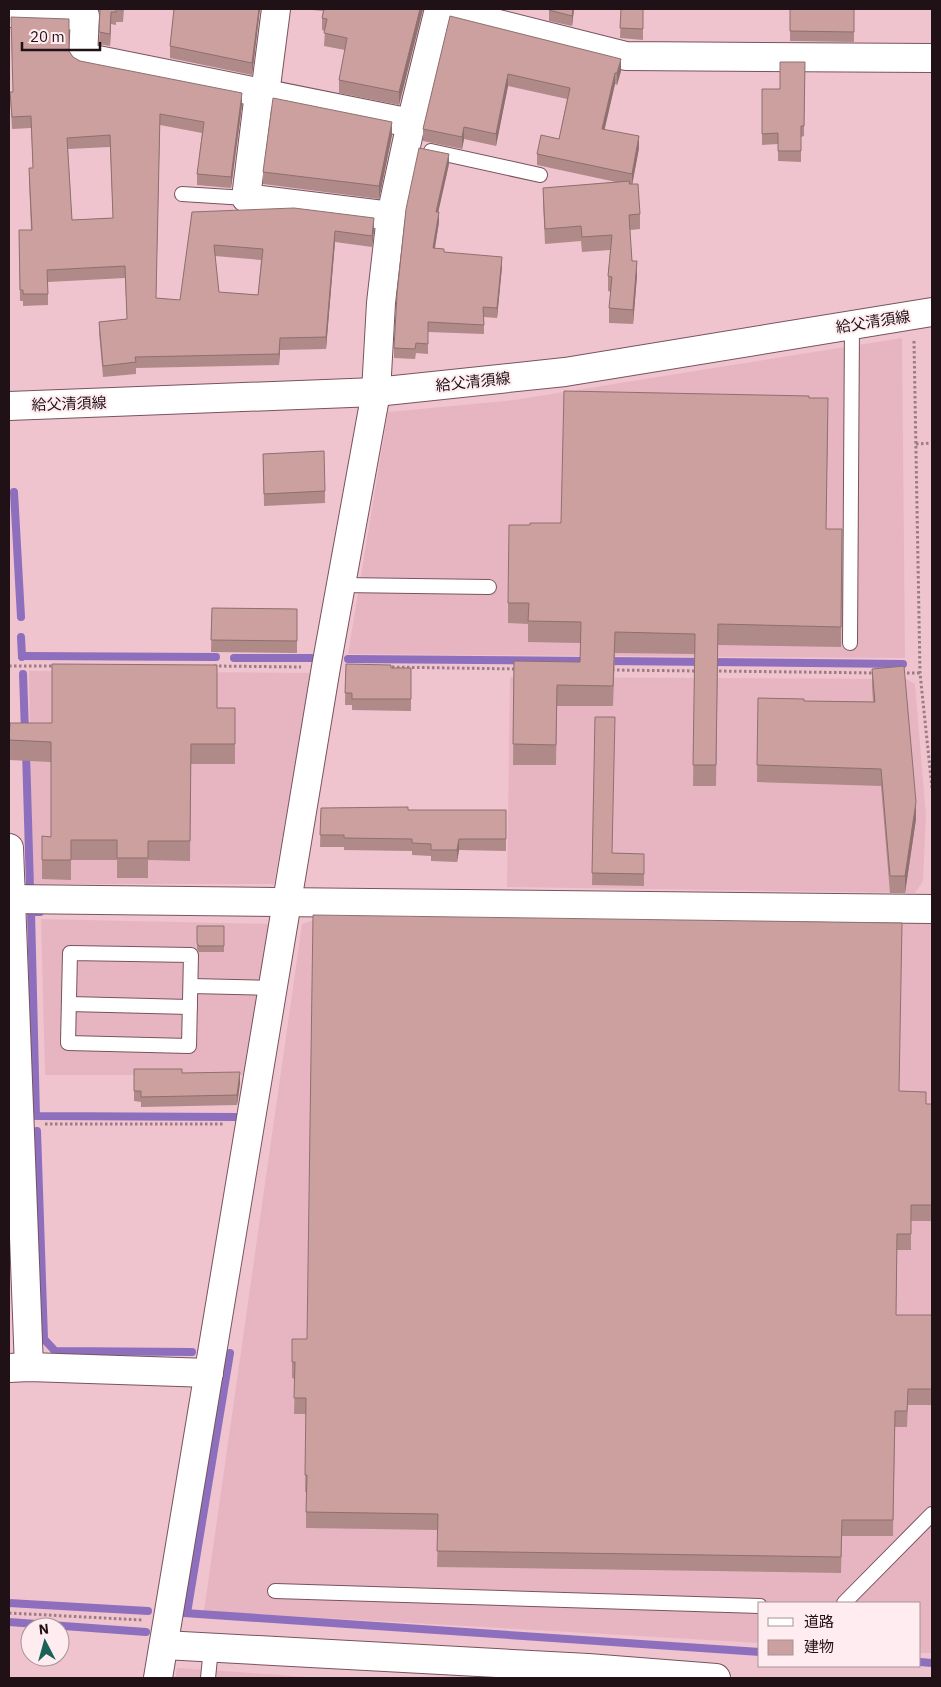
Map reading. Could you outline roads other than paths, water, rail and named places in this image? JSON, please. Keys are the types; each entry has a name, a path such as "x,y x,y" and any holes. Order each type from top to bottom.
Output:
{"street":[{"path":"276,9 246,198 391,216"},
{"path":"158,1678 326,667 376,392 380,303 391,216 439,9 626,56 932,58"},
{"path":"9,13 85,16 83,57 262,94 409,135"},
{"name":"給父清須線","path":"9,406 376,392 565,372 923,314"},
{"path":"9,848 19,1124 19,1367 209,1373"},
{"path":"10,899 932,909"},
{"path":"166,1633 211,1648 562,1673 716,1678"}],"lane":[{"path":"409,135 540,175"},
{"path":"182,194 246,198"},
{"path":"850,643 852,325"},
{"path":"341,585 490,587"},
{"path":"70,953 191,955 189,1046 68,1043 69,1004 70,953"},
{"path":"191,986 273,988"},
{"path":"69,1004 190,1006"},
{"path":"845,1602 932,1514"},
{"path":"275,1591 758,1606"},
{"path":"208,1678 211,1648"}],"waterway":[{"path":"14,492 21,617"},
{"path":"21,637 22,657"},
{"path":"22,656 216,657"},
{"path":"234,658 311,658"},
{"path":"348,659 588,661"},
{"path":"605,661 903,664"},
{"path":"23,674 25,732"},
{"path":"26,751 30,888"},
{"path":"40,912 31,912 36,1116 236,1117"},
{"path":"37,1131 44,1339 55,1351 192,1352"},
{"path":"187,1613 230,1353"},
{"path":"9,1603 148,1611"},
{"path":"184,1613 758,1652"},
{"path":"9,1622 146,1632"},
{"path":"921,1662 932,1663"}]}
